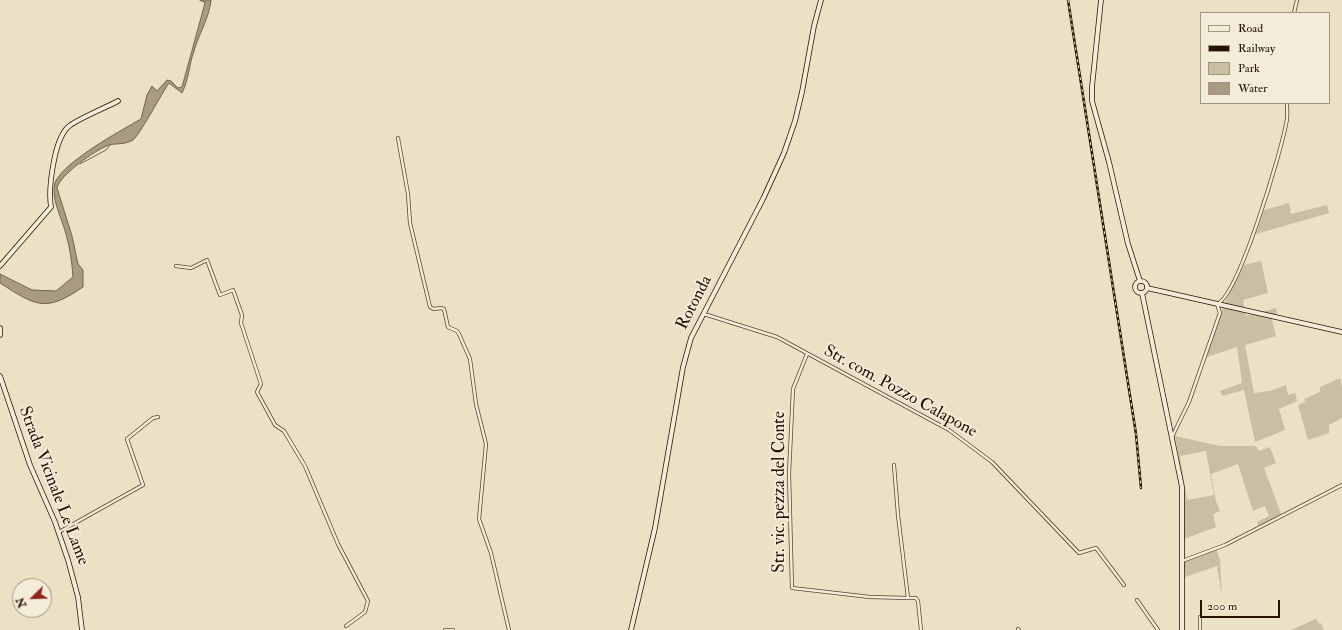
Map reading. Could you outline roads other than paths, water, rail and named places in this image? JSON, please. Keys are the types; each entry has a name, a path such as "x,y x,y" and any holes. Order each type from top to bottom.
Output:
{"main road":[{"name":"Rotonda","path":"631,630 655,528 683,367 691,338 763,198 784,153 799,107 814,26 822,0"},
{"path":"1101,0 1091,96 1109,162 1128,244 1140,281 1145,283 1147,288"},
{"path":"0,266 51,207 50,184 56,155 68,127 118,101"},
{"path":"1140,281 1136,284 1136,288 1138,292 1142,293 1182,487 1183,630"},
{"path":"1142,293 1147,288"},
{"path":"1147,288 1342,332"},
{"path":"0,328 0,335"},
{"name":"Strada Vicinale Le Lame","path":"0,376 30,465 59,532 73,577 82,630"}],"street":[{"path":"1294,12 1297,0"},
{"path":"1172,437 1189,402 1220,313 1217,304 1225,298 1242,263 1267,197 1286,124 1287,104"},
{"path":"398,138 408,194 410,224 430,307 434,309 444,309 448,327 457,331 470,359 476,404 486,444 486,460 479,515 491,553 509,630"},
{"path":"176,266 191,268 206,260 220,295 234,290 242,315 240,323 261,384 257,392 275,425 284,430 304,466 338,544 368,601 365,612 346,626"},
{"path":"1225,298 1229,307"},
{"name":"Str. com. Pozzo Calapone","path":"704,314 766,333 949,430 992,462 1079,553 1096,548 1124,584"},
{"name":"Str. vic. pezza del Conte","path":"807,354 793,389 788,474 792,588 870,597 908,598"},
{"path":"59,532 143,485 127,439 152,418 158,417"},
{"path":"894,465 908,598 916,598 918,601 921,630"},
{"path":"1182,561 1225,545 1342,485"},
{"path":"1137,600 1158,630"},
{"path":"1200,617 1200,630"},
{"path":"445,630 453,630"}],"water":[{"path":"200,0 211,0 210,7 192,56 182,93 169,83 133,140 127,143 109,145 95,152 64,176 57,188 72,236 78,264 83,270 83,287 59,301 41,303 23,297 0,283 0,274 32,290 56,291 73,277 71,256 54,193 57,178 65,169 91,149 141,119 147,95 152,86 157,91 167,80 171,81 178,88 182,87 205,3"}],"waterway":[{"path":"80,164 106,150 111,144"}],"railway":[{"path":"1068,0 1136,434 1141,488"}]}
